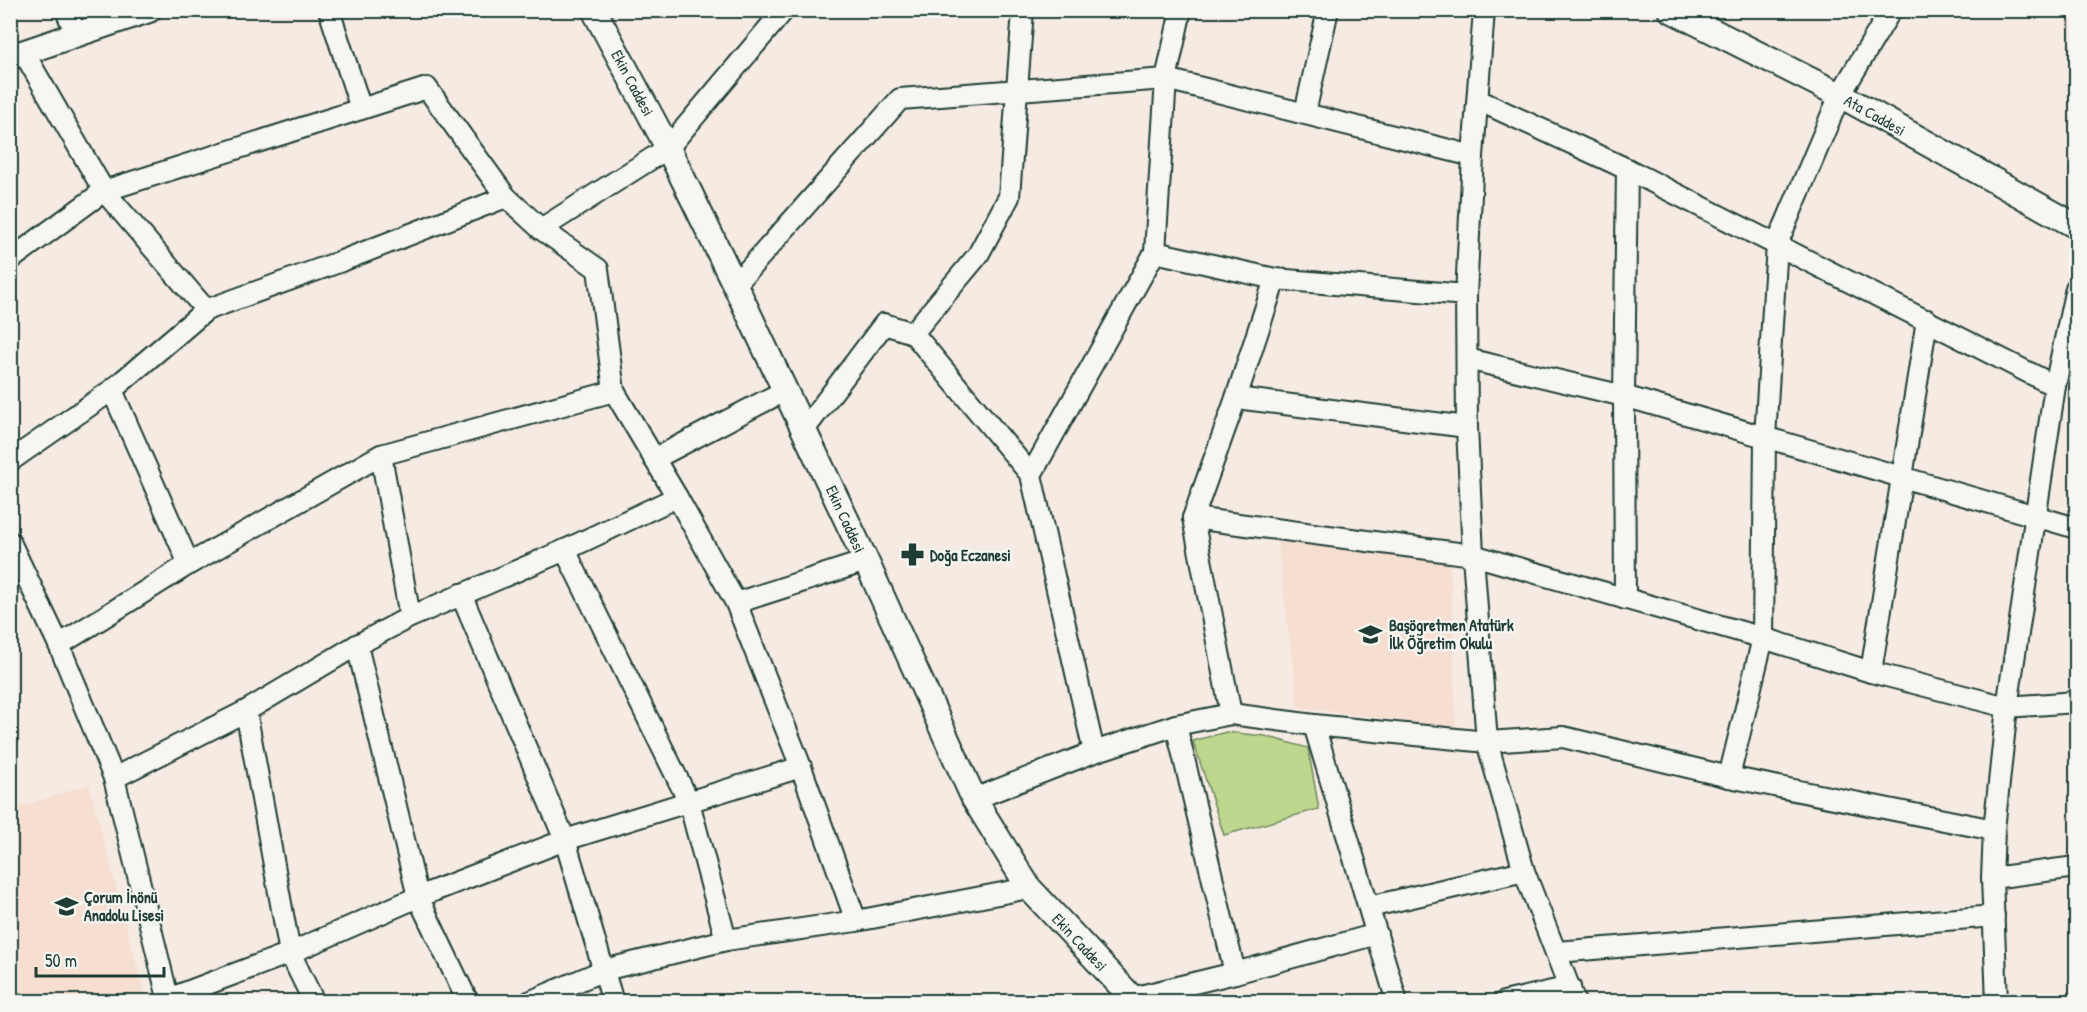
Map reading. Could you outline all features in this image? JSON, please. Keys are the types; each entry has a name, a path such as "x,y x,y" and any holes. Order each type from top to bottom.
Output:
{"street":[{"path":"66,10 76,35"},
{"path":"148,10 17,55 104,191 206,310"},
{"path":"329,10 361,109"},
{"name":"Ekin Caddesi","path":"594,10 668,148 735,285 866,561 974,799 1029,888 1134,1000"},
{"path":"913,333 978,255 1009,197 1023,10"},
{"path":"1031,475 1155,252 1166,79 1181,10"},
{"path":"1305,114 1328,10"},
{"path":"1484,10 1466,295 1467,427 1473,555 1487,742 1524,870 1573,994 1504,1002"},
{"name":"Ata Caddesi","path":"1671,10 1840,95 2076,226"},
{"path":"1729,777 1763,638 1764,437 1777,244 1840,95 1891,10"},
{"path":"541,229 668,148 774,15"},
{"path":"735,285 900,99 1166,79 1473,156"},
{"path":"10,260 104,191 427,88 506,196 541,229 598,269 615,391 736,603 801,767 855,921"},
{"path":"1478,100 1628,169 2055,386"},
{"path":"1625,599 1624,396 1628,169"},
{"path":"10,461 112,390 206,310 339,262 506,196"},
{"path":"1155,252 1275,279 1466,295"},
{"path":"1231,714 1192,518 1236,398 1275,279"},
{"path":"1996,1002 1992,878 1994,830 2007,707 2055,386 2076,288"},
{"path":"1871,672 1928,320"},
{"path":"804,430 884,324 913,333 1031,475 1094,752"},
{"path":"1467,360 1624,396 2076,528"},
{"path":"112,390 189,564"},
{"path":"59,645 189,564 381,455 615,391"},
{"path":"654,459 784,391"},
{"path":"1236,398 1467,427"},
{"path":"381,455 410,617"},
{"path":"114,778 246,711 357,645 410,617 565,550 677,497"},
{"path":"1192,518 1473,555 1763,638 1871,672 2007,707 2076,702"},
{"path":"10,542 59,645 114,778 168,1000 290,953 418,897 565,840 801,767"},
{"path":"565,550 689,802 726,940"},
{"path":"736,603 866,561"},
{"path":"461,594 565,840 613,1002"},
{"path":"357,645 418,897 468,1002"},
{"path":"246,711 290,953 314,1002"},
{"path":"974,799 1094,752 1176,725 1231,714 1314,725 1487,742 1563,737 1729,777 1994,830"},
{"path":"1176,725 1235,973"},
{"path":"1314,725 1397,1002"},
{"path":"1992,878 2076,867"},
{"path":"1369,907 1524,870"},
{"path":"529,1002 604,970 726,940 855,921 1029,888"},
{"path":"1557,952 1994,916"},
{"path":"1134,1000 1377,934"}],"shaded area":[{"name":"Başögretmen Atatürk İlk Öğretim Okulu","path":"1277,540 1450,562 1456,728 1298,707"},
{"name":"Çorum İnönü Anadolu Lisesi","path":"89,784 146,1001 11,1001 11,810"}],"green space":[{"path":"1226,732 1265,736 1308,748 1319,809 1224,835 1193,741"}],"place":[{"name":"Doğa Eczanesi","path":"912,555"},
{"name":"Başögretmen Atatürk İlk Öğretim Okulu","path":"1371,634"},
{"name":"Çorum İnönü Anadolu Lisesi","path":"66,906"}]}
